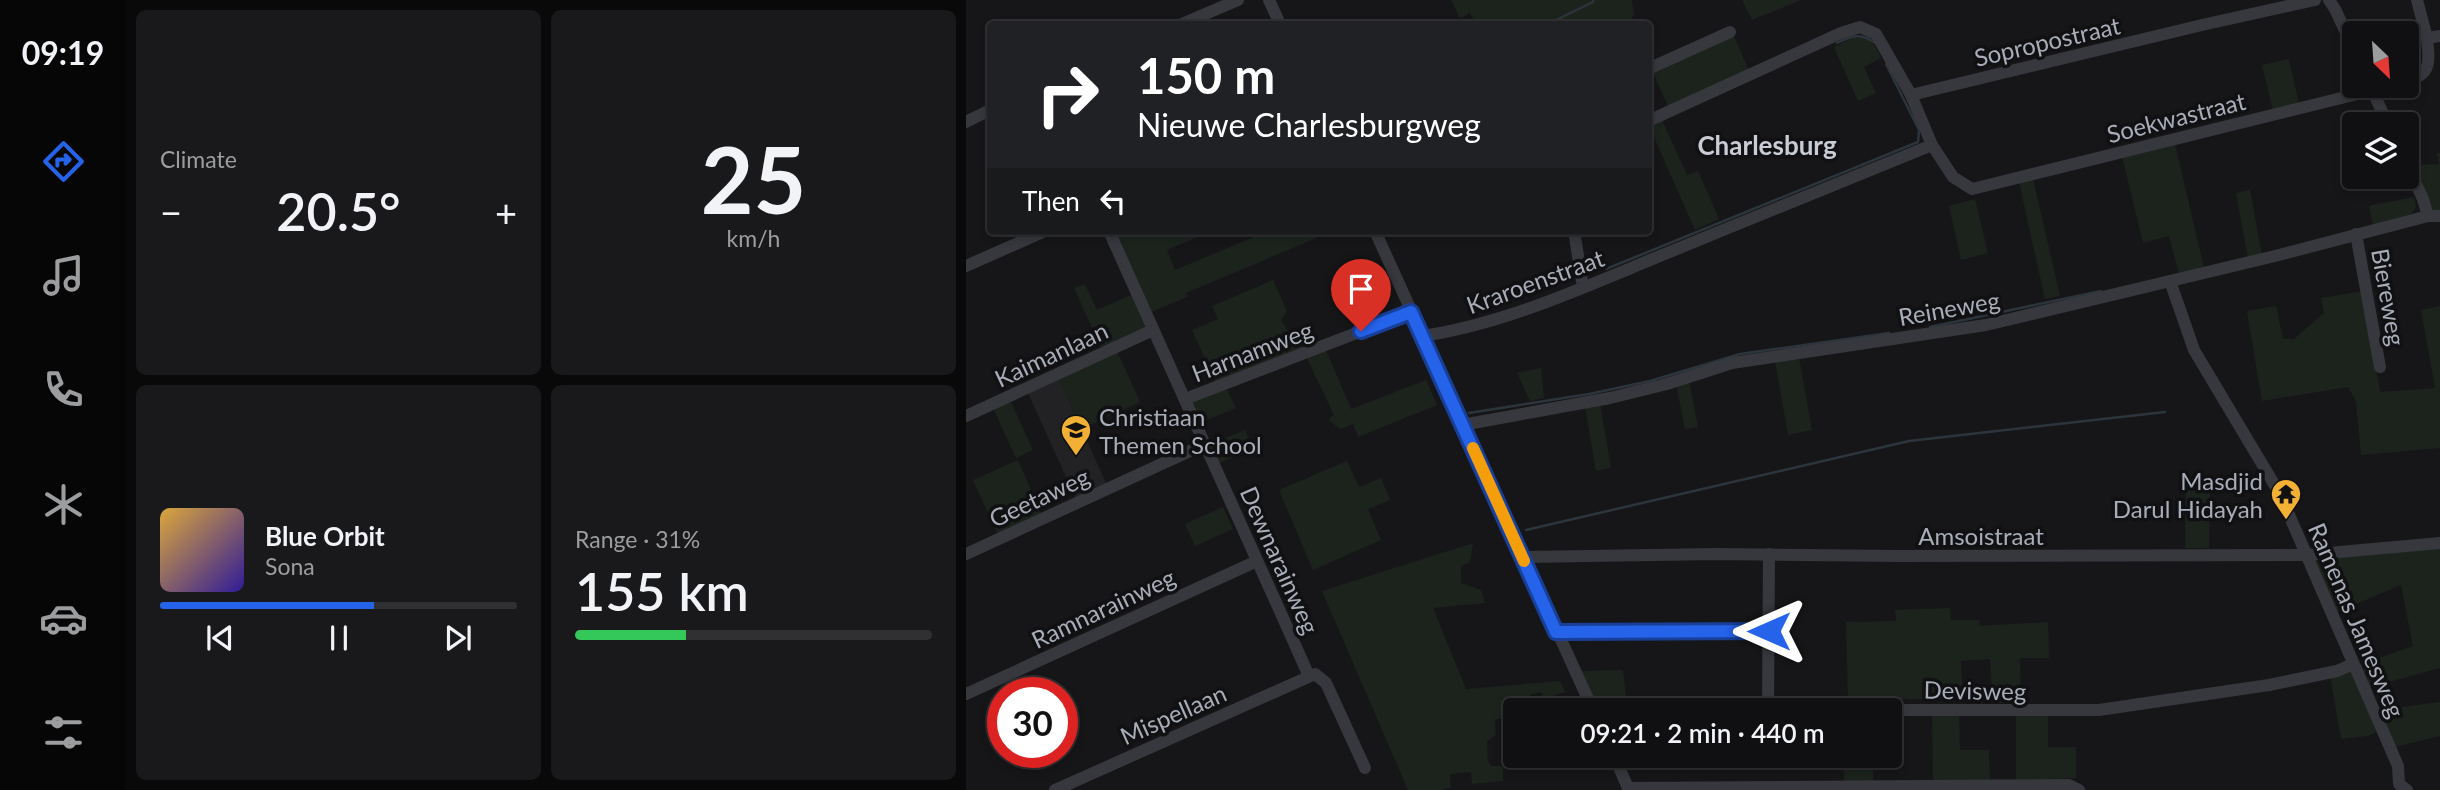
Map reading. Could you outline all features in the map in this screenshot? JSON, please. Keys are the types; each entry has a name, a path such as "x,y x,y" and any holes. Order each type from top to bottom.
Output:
{"street":[{"path":"1189,21 1238,0"},
{"path":"1269,0 1279,21"},
{"name":"Sopropostraat","path":"1911,95 2315,0"},
{"path":"2329,0 2342,26"},
{"path":"2417,0 2434,37 2425,73 2419,77"},
{"path":"1652,119 1860,27 1872,31 1880,38 1911,95 1932,145"},
{"path":"1652,67 1730,32"},
{"name":"Soekwastraat","path":"1932,145 1953,177 1972,189 2342,95"},
{"path":"966,122 987,112"},
{"name":"Kraroenstraat","path":"1422,336 1456,331 1583,287 1932,145"},
{"path":"2418,189 2434,216"},
{"name":"Reineweg","path":"1462,425 1610,398 1667,384 1732,363 1986,325 2434,216"},
{"name":"Biereweg","path":"2356,234 2380,367"},
{"path":"966,266 1036,235"},
{"name":"Dewnarainweg","path":"1111,235 1309,676"},
{"path":"1377,235 1586,698"},
{"path":"1575,235 1583,287"},
{"name":"Ramenas Jamesweg","path":"2170,281 2194,350 2280,494 2398,766 2401,788"},
{"name":"Harnamweg","path":"1185,399 1411,312"},
{"name":"Kaimanlaan","path":"966,416 1153,330"},
{"name":"Geetaweg","path":"966,554 1205,444"},
{"name":"Amsoistraat","path":"1522,558 1769,554 2306,555 2440,542"},
{"path":"1768,698 1769,554"},
{"name":"Ramnarainweg","path":"966,694 1257,561"},
{"path":"1556,632 1769,631"},
{"name":"Devisweg","path":"1902,710 2099,710 2269,685 2353,664"},
{"path":"1309,676 1315,674 1326,684 1365,768"},
{"name":"Mispellaan","path":"1055,790 1309,676"},
{"path":"1619,768 1629,789 2069,785 2079,790"}],"shaded area":[{"path":"1451,0 1632,0 1634,15 1630,21 1474,21 1470,13 1460,18"},
{"path":"1742,0 1801,0 1752,20"},
{"path":"1733,34 1749,71 1668,106 1652,71"},
{"path":"1853,38 1866,38 1875,46 1881,58 1864,67 1876,93 1858,101 1834,47"},
{"path":"2289,59 2299,104 2273,110 2262,65"},
{"path":"1661,118 1687,175 1698,171 1719,219 1695,230 1652,133 1652,124"},
{"path":"2175,144 2204,268 2179,274 2169,236 2143,243 2122,156"},
{"path":"2437,153 2440,153 2440,211 2429,211 2419,182 2419,165 2439,164"},
{"path":"2033,179 2060,296 2045,299 2019,182"},
{"path":"2250,190 2262,256 2248,259 2236,193"},
{"path":"2414,197 2416,207 2411,214 2373,225 2369,206"},
{"path":"1975,199 1988,253 1961,260 1949,206"},
{"path":"1203,235 1167,250 1175,270 1258,235 1324,235 1186,293 1187,297 1151,312 1117,237"},
{"path":"1273,280 1287,311 1281,320 1287,330 1296,332 1303,349 1216,383 1192,330 1218,319 1212,306"},
{"path":"1085,284 1097,310 1133,294 1146,326 1144,330 1102,350 1074,288"},
{"path":"2363,291 2380,392 2435,388 2421,310 2440,306 2440,448 2361,455 2356,401 2348,387 2262,401 2247,311 2276,306 2283,339 2294,339 2324,313 2321,298"},
{"path":"1325,348 1351,409 1426,380 1437,405 1358,437 1353,424 1341,429 1328,420 1334,415 1306,356"},
{"path":"1117,351 1140,402 1082,429 1059,379"},
{"path":"1799,358 1812,430 1788,435 1775,361"},
{"path":"1541,368 1544,398 1530,401 1517,373"},
{"name":"Christiaan Themen School","path":"1059,379 1107,485 1076,499 1028,393"},
{"path":"1689,380 1698,427 1685,429 1676,384"},
{"path":"1226,388 1236,408 1199,423 1191,404 1194,400"},
{"path":"1010,400 1033,450 1016,458 993,408"},
{"path":"1600,404 1611,468 1596,471 1585,406"},
{"path":"1245,430 1253,448 1217,464 1209,445"},
{"path":"1018,460 1042,515 998,535 973,480"},
{"path":"1347,461 1359,487 1381,478 1390,500 1368,509 1381,540 1313,570 1279,490"},
{"path":"2186,489 2210,490 2209,548 2185,548"},
{"path":"1223,507 1233,529 1195,546 1185,524"},
{"path":"1473,543 1470,562 1461,566 1461,583 1481,590 1485,603 1433,608 1466,689 1560,681 1565,692 1546,698 1543,698 1541,692 1525,698 1503,698 1503,718 1495,720 1496,735 1487,741 1488,761 1491,766 1503,766 1503,781 1472,784 1471,772 1450,774 1451,787 1442,790 1408,790 1322,591"},
{"path":"2440,545 2440,668 2367,688 2357,666 2413,646 2401,585 2335,613 2313,558"},
{"path":"1950,608 1951,620 1979,620 1980,626 2048,622 2049,658 2020,658 2021,702 1993,703 1990,659 1961,661 1963,699 1848,698 1846,622 1896,621 1895,610"},
{"path":"1623,670 1626,698 1593,698 1580,671"},
{"path":"2353,672 2379,730 2368,736 2341,739 2330,675"},
{"path":"2440,702 2440,736 2394,747 2377,710"},
{"path":"1932,712 1959,712 1960,750 1989,750 1990,782 1933,783"},
{"path":"2016,714 2048,714 2048,747 2076,747 2076,778 2016,780"},
{"path":"1844,768 1873,768 1873,782 1844,783"}],"waterway":[{"path":"1554,21 1593,0"},
{"path":"1837,43 1856,36 1865,37 1875,43"},
{"path":"1606,269 1918,142 1919,130 1886,64"},
{"path":"1930,327 2101,291"},
{"path":"1469,413 1589,394 1650,381 1740,354 1889,333"},
{"path":"1526,530 1909,441 2165,412"}],"slow traffic":[{"path":"1473,448 1524,561"}],"place":[{"name":"Christiaan Themen School","path":"1076,457"},
{"name":"Masdjid Darul Hidayah","path":"2286,521"}],"district":[{"name":"Charlesburg","path":"1767,145"}],"route":[{"path":"1361,331 1411,312 1556,632 1769,631"}]}
